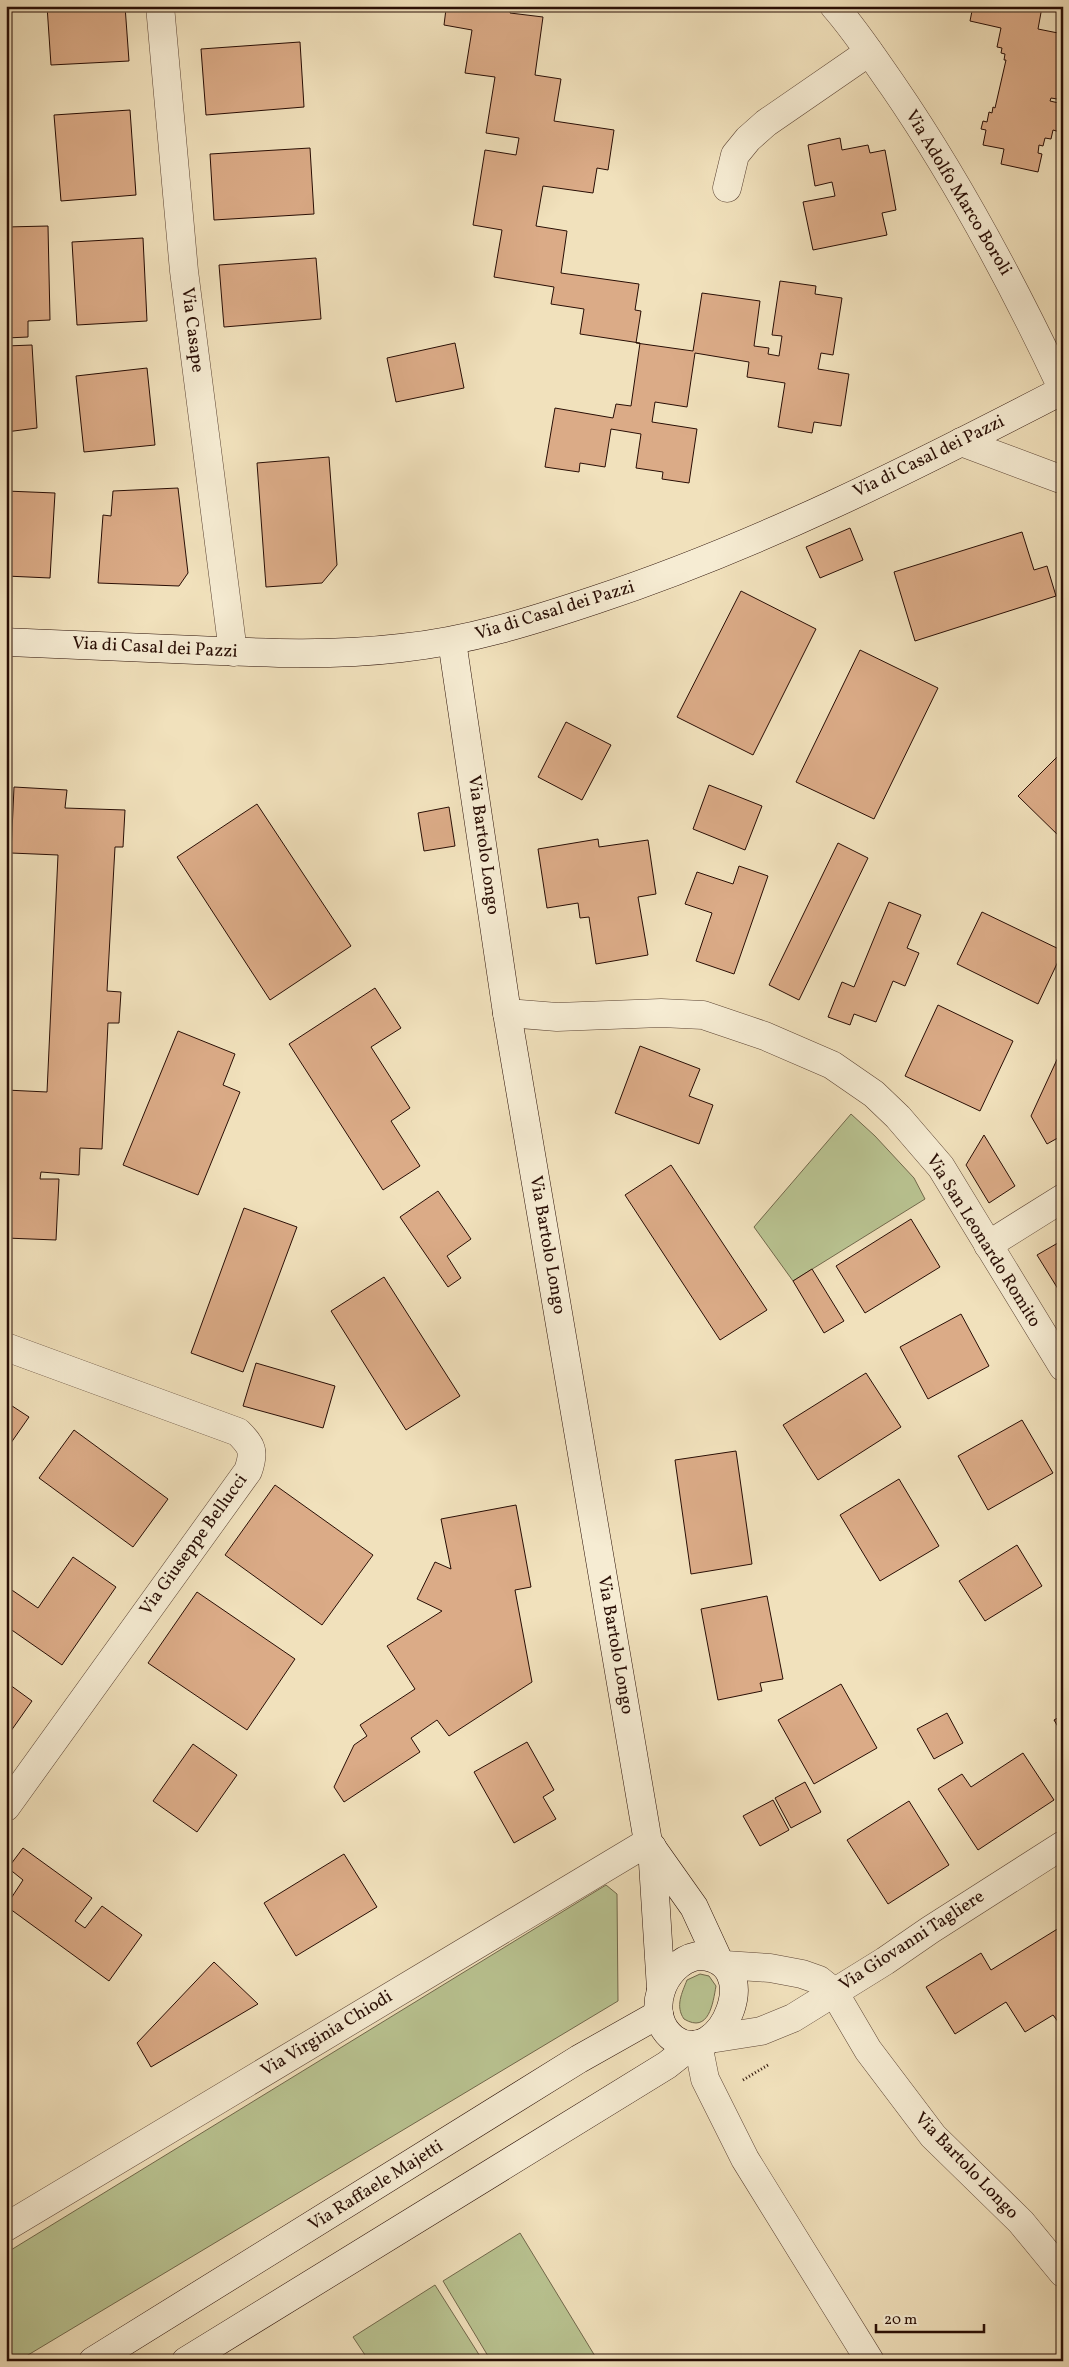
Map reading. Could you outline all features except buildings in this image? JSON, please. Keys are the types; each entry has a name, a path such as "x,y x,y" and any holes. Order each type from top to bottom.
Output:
{"street":[{"name":"Via Casape","path":"160,6 184,271 233,652"},
{"name":"Via Adolfo Marco Boroli","path":"834,6 869,52 930,141 972,210 994,250 1063,390"},
{"path":"727,188 735,155 748,139 766,123 869,52"},
{"name":"Via di Casal dei Pazzi","path":"6,642 233,652 340,654 452,641 536,619 706,560 842,500 1063,390"},
{"path":"961,442 1063,480"},
{"name":"Via Bartolo Longo","path":"452,641 508,1013 650,1844 660,2001"},
{"name":"Via San Leonardo Romito","path":"508,1013 556,1016 661,1013 703,1015 765,1036 832,1065 874,1094 898,1117 941,1167 1063,1367"},
{"path":"988,1245 1063,1198"},
{"name":"Via Giuseppe Bellucci","path":"6,1347 238,1432 249,1443 252,1458 248,1471 6,1807"},
{"path":"186,2361 667,2065 722,2027 732,2008 734,1983 721,1962 694,1907 650,1844"},
{"name":"Via Virginia Chiodi","path":"6,2227 650,1844"},
{"name":"Via Giovanni Tagliere","path":"721,1962 802,1974 820,1980 834,1992 1063,1845"},
{"path":"721,1962 697,1956 685,1960 670,1973 660,2001 660,2022 668,2034 679,2042 700,2043 762,2031 793,2018 834,1992"},
{"name":"Via Bartolo Longo","path":"834,1992 868,2050 933,2136 1021,2222 1063,2273"},
{"name":"Via Raffaele Majetti","path":"93,2361 579,2059 660,2001"},
{"path":"700,2043 705,2079 745,2158 870,2361"}],"green space":[{"path":"851,1114 875,1136 914,1178 925,1199 793,1281 754,1227"},
{"path":"606,1885 617,1894 618,2001 18,2361 11,2361 6,2356 6,2253"},
{"path":"700,1974 709,1976 716,1986 708,2015 699,2023 692,2023 684,2019 681,2014 680,2000 687,1980"},
{"path":"520,2233 598,2361 491,2361 443,2281"},
{"path":"435,2285 483,2361 369,2361 353,2337"}]}
